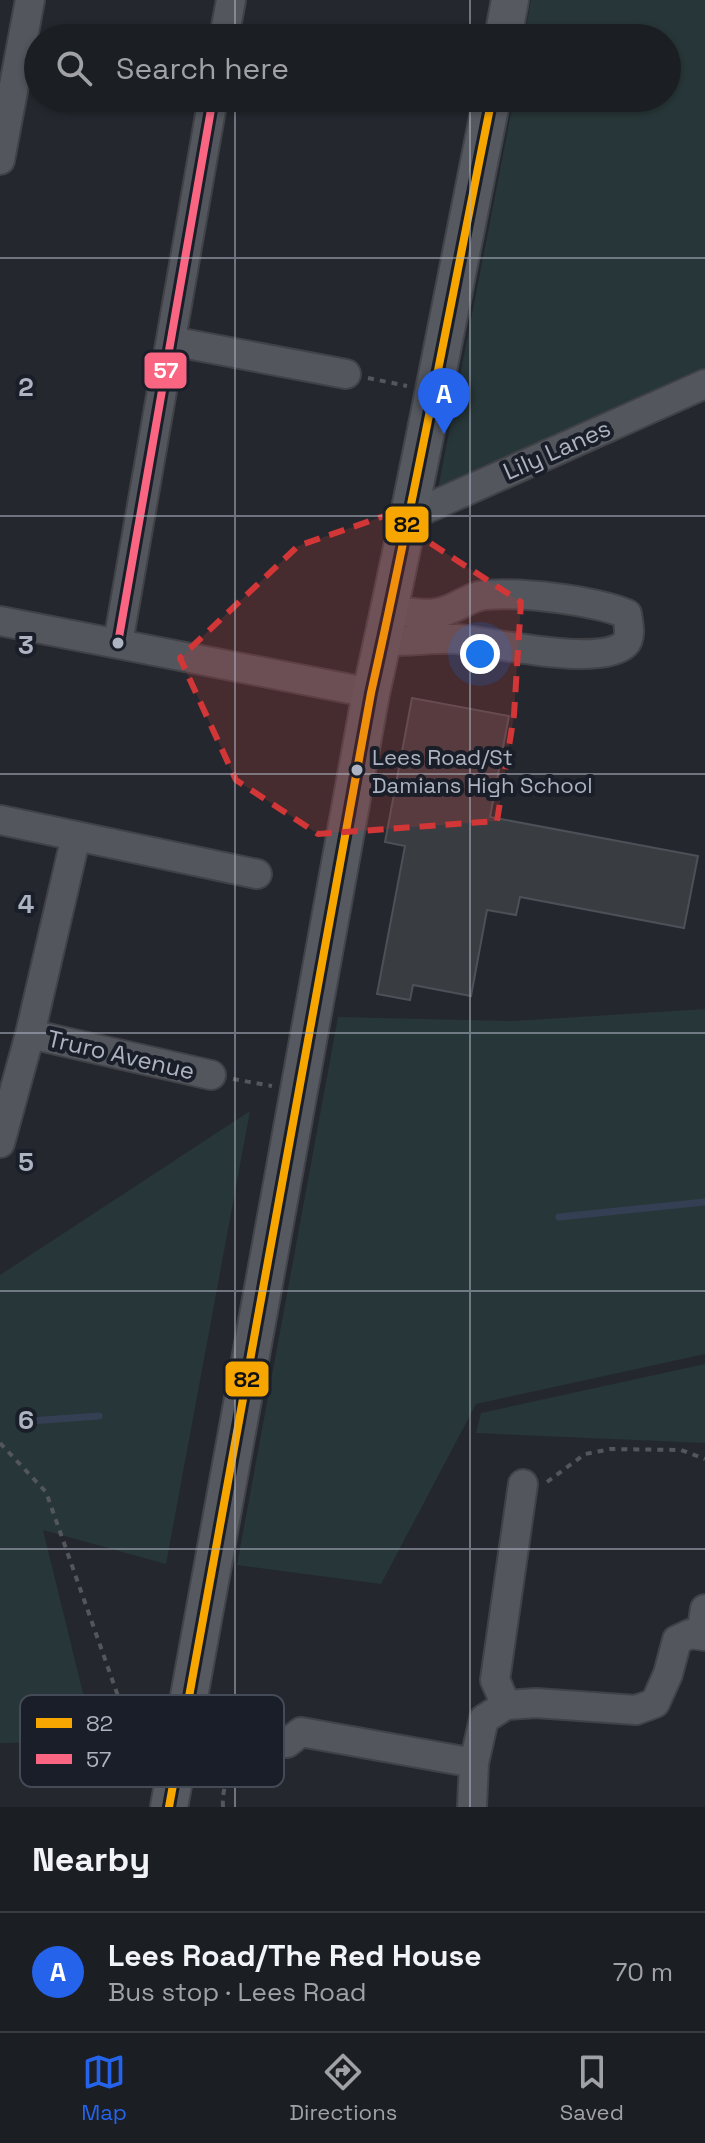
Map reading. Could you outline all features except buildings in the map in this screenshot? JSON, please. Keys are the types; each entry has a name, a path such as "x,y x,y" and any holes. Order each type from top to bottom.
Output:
{"main road":[{"path":"506,24 510,0"},
{"path":"190,1695 371,693 410,516 432,391 489,112"},
{"path":"169,1807 173,1787"}],"street":[{"path":"0,160 6,92 30,0"},
{"path":"231,0 232,24"},
{"path":"118,643 211,112"},
{"path":"171,341 346,374"},
{"name":"Lily Lanes","path":"410,516 705,384"},
{"path":"482,595 512,595 607,606 627,614 629,637 625,644 598,655 482,644 386,625 442,612 482,595"},
{"path":"0,621 371,693"},
{"path":"0,820 257,874"},
{"path":"0,1143 30,1034 76,836"},
{"name":"Truro Avenue","path":"30,1034 224,1077"},
{"path":"506,1705 495,1680 523,1484"},
{"path":"472,1807 474,1763 484,1719 506,1705 536,1703 636,1710 655,1703 668,1674 677,1640 704,1627"},
{"path":"287,1743 301,1732 474,1763"}],"path":[{"path":"346,374 432,391"},
{"path":"224,1077 261,1084"},
{"path":"0,1443 46,1492 118,1695"},
{"path":"523,1484 545,1483 585,1454 611,1449 681,1450 705,1459"},
{"path":"223,1807 225,1787"}],"highlighted area":[{"path":"387,515 521,602 514,715 497,821 318,834 236,780 180,658 298,546"}],"shaded area":[{"path":"531,0 705,0 705,368 438,489 511,112 681,112 681,24 527,24"},
{"path":"705,1009 705,1354 476,1404 381,1584 237,1565 338,1017 513,1021"},
{"path":"250,1111 166,1564 43,1530 83,1695 20,1695 20,1743 0,1743 0,1275"},
{"path":"705,1364 705,1443 476,1433 481,1413"}],"waterway":[{"path":"559,1217 705,1202"},
{"path":"30,1421 99,1416"}],"transit line":[{"name":"57","path":"118,643 211,112"},
{"name":"82","path":"189,1695 371,693 489,112"},
{"name":"82","path":"169,1807 173,1787"}],"place":[{"name":"Lees Road/The Red House","path":"444,434"},
{"name":"Lees Road/St Damians High School","path":"357,770"}]}
